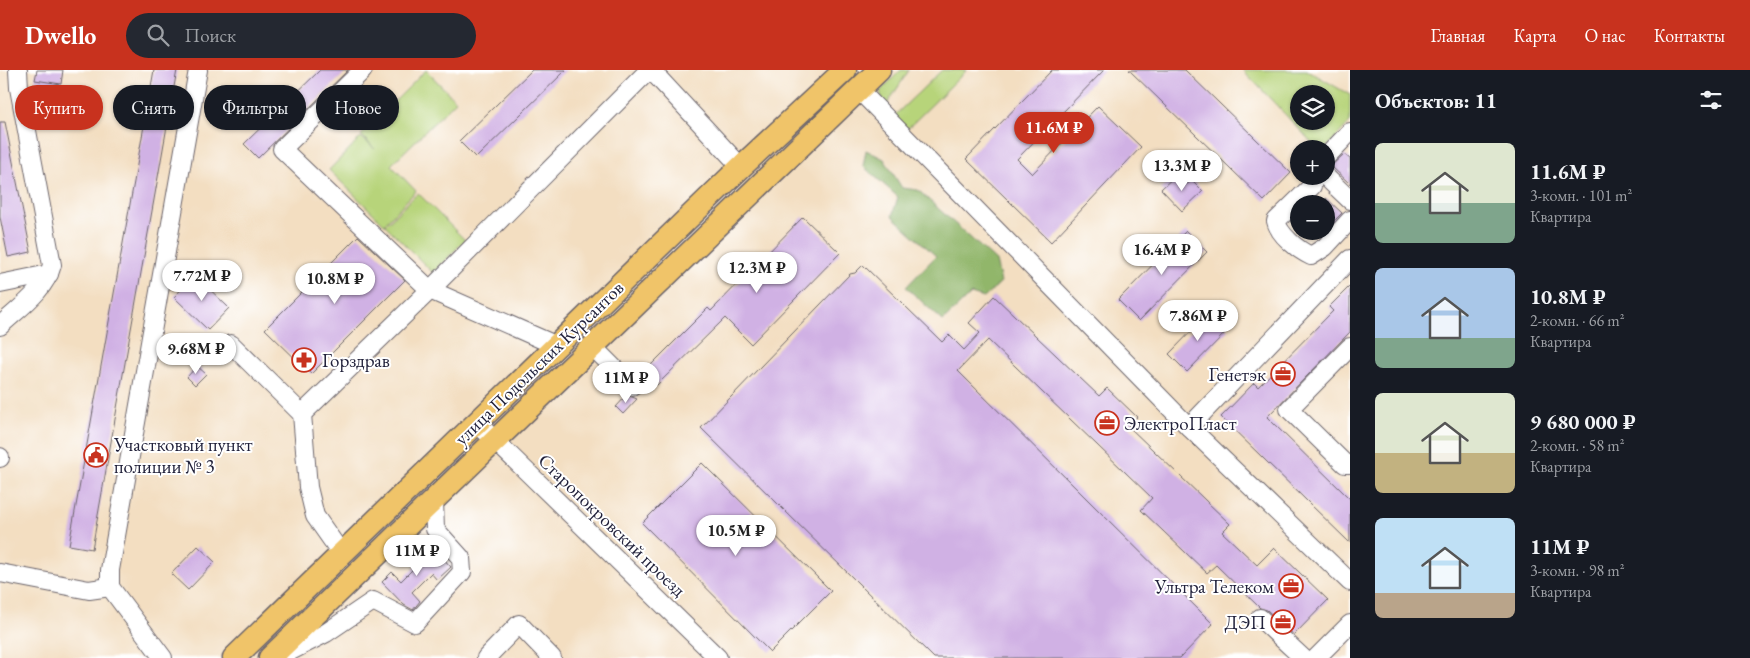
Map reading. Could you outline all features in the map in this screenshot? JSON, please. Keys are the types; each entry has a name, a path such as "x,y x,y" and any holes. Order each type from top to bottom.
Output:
{"main road":[{"name":"улица Подольских Курсантов","path":"234,658 741,168 845,70"},
{"name":"улица Подольских Курсантов","path":"270,658 879,70"}],"street":[{"path":"0,326 37,292 49,274 51,254 19,88 18,70"},
{"path":"163,658 110,587 110,570 198,70"},
{"path":"363,70 282,149 430,290 557,346"},
{"path":"302,414 430,290 650,70 741,168"},
{"path":"858,89 1189,427 1347,574"},
{"path":"811,102 808,110 811,119 820,123 828,119"},
{"path":"1335,148 1350,132"},
{"path":"763,147 772,144 781,147 784,156 780,165"},
{"path":"1312,185 1276,221 1278,228 1303,252 1311,256 1325,247 1350,220"},
{"path":"1334,185 1350,200"},
{"path":"1189,427 1350,259"},
{"path":"0,284 49,274"},
{"path":"231,344 302,414 308,487 315,516 341,553"},
{"path":"592,347 632,386"},
{"path":"1350,347 1289,409 1345,464 1350,464"},
{"name":"Старопокровский проезд","path":"477,423 718,658"},
{"path":"276,658 326,634 373,601 415,623 462,572 461,558 435,529 434,500"},
{"path":"0,573 89,590 110,587"},
{"path":"1260,618 1303,658"},
{"path":"486,658 519,624 552,658"},
{"path":"1316,658 1350,624"}],"green space":[{"path":"426,70 456,101 391,165 416,191 384,224 329,170 361,137 375,149 361,135 366,130 399,130 399,97"},
{"path":"901,70 909,70 884,109 880,91"},
{"path":"942,70 967,70 901,135 891,119"},
{"path":"1243,70 1307,70 1333,85 1290,85 1290,120"},
{"path":"1335,86 1350,95 1350,122 1333,140 1309,140 1300,130 1335,130"},
{"path":"866,150 884,159 902,188 918,190 996,261 1001,282 984,298 971,294 943,321 906,287 936,256 892,216 898,197 863,166"},
{"path":"418,193 465,240 433,273 385,225"}],"building":[{"path":"37,70 63,70 61,84 35,80"},
{"path":"154,70 177,70 174,85 151,85"},
{"path":"320,70 348,70 333,85 316,85 316,101 306,111 305,85"},
{"path":"532,70 566,70 476,158 459,141"},
{"path":"1052,70 1104,70 1017,159 1032,174 1098,106 1141,147 1051,242 966,159"},
{"path":"1129,70 1185,70 1290,172 1264,201"},
{"path":"0,122 5,122 31,252 8,257 0,217"},
{"path":"143,130 166,130 92,549 69,545"},
{"path":"258,130 287,130 258,158 244,144"},
{"path":"1344,154 1350,159 1350,184 1335,170 1335,162"},
{"path":"1177,174 1187,184 1192,180 1203,191 1182,211 1161,189"},
{"path":"1335,206 1342,213 1335,220"},
{"path":"803,217 840,253 751,344 725,318 657,385 644,372 708,308 711,311"},
{"path":"1186,231 1207,252 1139,321 1118,300"},
{"path":"358,236 405,280 311,374 265,329"},
{"path":"863,265 942,342 949,335 964,350 980,333 969,323 994,296 1099,396 1107,388 1137,417 1128,426 1230,524 1222,532 1257,565 1274,548 1328,600 1294,635 1267,610 1260,608 1216,565 1207,573 1141,510 1152,498 988,340 958,371 1213,624 1180,658 934,658 701,428 850,274 855,273"},
{"path":"195,275 229,308 208,330 174,297"},
{"path":"1350,286 1350,332 1267,417 1350,499 1350,543 1221,417 1254,383 1258,387 1333,311 1329,307"},
{"path":"1210,312 1228,330 1187,372 1169,354"},
{"path":"197,366 206,374 195,385 187,377"},
{"path":"627,395 637,399 623,414 616,407"},
{"path":"702,463 831,591 770,652 642,523"},
{"path":"430,544 451,567 437,580 431,573 412,592 420,601 413,610 404,605 382,582 392,572 401,581 420,562 416,557"},
{"path":"198,546 215,562 188,590 171,574"}],"place":[{"name":"Горздрав","path":"304,360"},
{"name":"Генетэк","path":"1283,374"},
{"name":"ЭлектроПласт","path":"1107,423"},
{"name":"Участковый пункт полиции № 3","path":"96,455"},
{"name":"Ультра Телеком","path":"1291,586"},
{"name":"ДЭП","path":"1283,622"}]}
